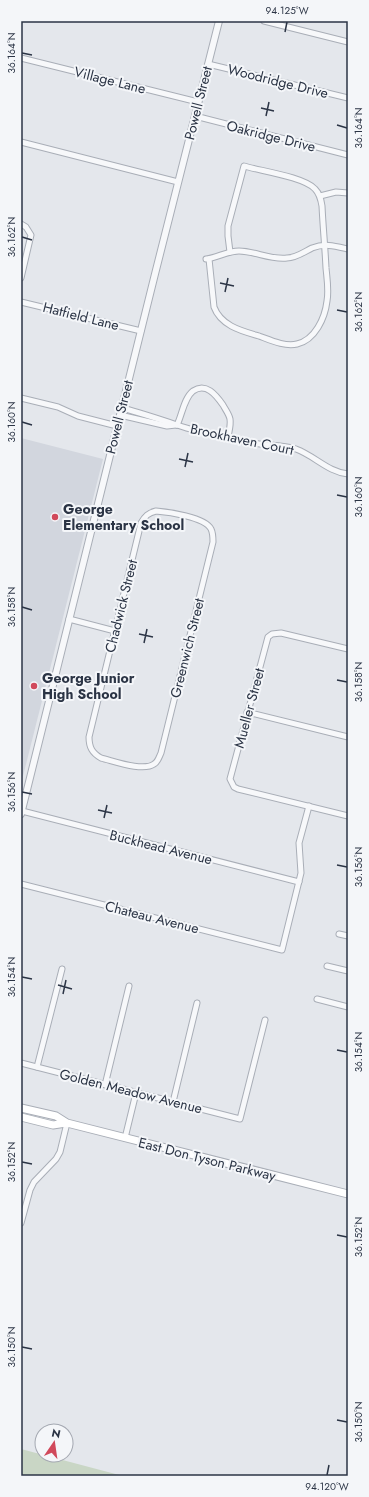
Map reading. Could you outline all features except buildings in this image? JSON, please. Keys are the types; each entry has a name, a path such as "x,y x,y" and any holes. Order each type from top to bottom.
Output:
{"main road":[{"name":"East Don Tyson Parkway","path":"21,1108 56,1116 67,1124"},
{"name":"East Don Tyson Parkway","path":"21,1117 53,1125 67,1124 348,1194"}],"street":[{"name":"Powell Street","path":"21,813 219,21"},
{"path":"264,21 348,42"},
{"name":"Village Lane","path":"21,58 198,102"},
{"name":"Woodridge Drive","path":"208,64 348,98"},
{"name":"Oakridge Drive","path":"195,116 348,155"},
{"path":"21,142 178,182"},
{"path":"230,252 228,226 244,166 303,181 316,190 320,196 322,206 325,245 328,295 327,304 322,320 314,334 309,339 297,345 283,344 238,330 230,326 219,317 213,302 207,259 230,252 247,252 271,258 292,258 312,248 325,245 348,249"},
{"path":"320,196 336,192 348,193"},
{"path":"21,224 29,231 30,240 21,278"},
{"name":"Hatfield Lane","path":"21,302 141,331"},
{"path":"177,425 182,417 186,398 189,394 198,389 208,389 216,394 228,414 230,423 228,437"},
{"path":"21,398 58,407 78,416 117,426"},
{"name":"Brookhaven Court","path":"122,408 149,415 177,425 251,443 278,445 296,449 333,470 348,474"},
{"name":"Brookhaven Court","path":"120,415 166,426 177,425"},
{"name":"Chadwick Street","path":"91,750 89,737 141,523 149,512 163,511 206,523 211,529"},
{"name":"Greenwich Street","path":"91,750 101,758 140,767 148,767 154,764 161,754 213,542 211,529"},
{"path":"69,619 115,631"},
{"name":"Mueller Street","path":"309,806 238,789 231,783 231,775 268,637 272,634 281,632 348,649"},
{"path":"247,712 348,737"},
{"path":"300,882 302,873 299,843 309,806 348,816"},
{"name":"Buckhead Avenue","path":"21,813 300,882"},
{"name":"Chateau Avenue","path":"21,884 282,950 300,882"},
{"path":"339,934 348,936"},
{"path":"327,966 348,971"},
{"path":"37,1067 62,969"},
{"path":"105,1085 130,986"},
{"path":"317,999 348,1007"},
{"path":"172,1102 197,1004"},
{"name":"Golden Meadow Avenue","path":"21,1063 240,1119 265,1020"},
{"path":"125,1138 136,1092"},
{"path":"21,1223 30,1190 34,1182 56,1159 60,1152 67,1124"}],"shaded area":[{"name":"George Elementary School","path":"21,438 103,459 21,784"}],"green space":[{"path":"21,1449 34,1452 34,1463 74,1463 123,1476 21,1476"}],"place":[{"name":"George Elementary School","path":"55,517"},
{"name":"George Junior High School","path":"34,686"}]}
